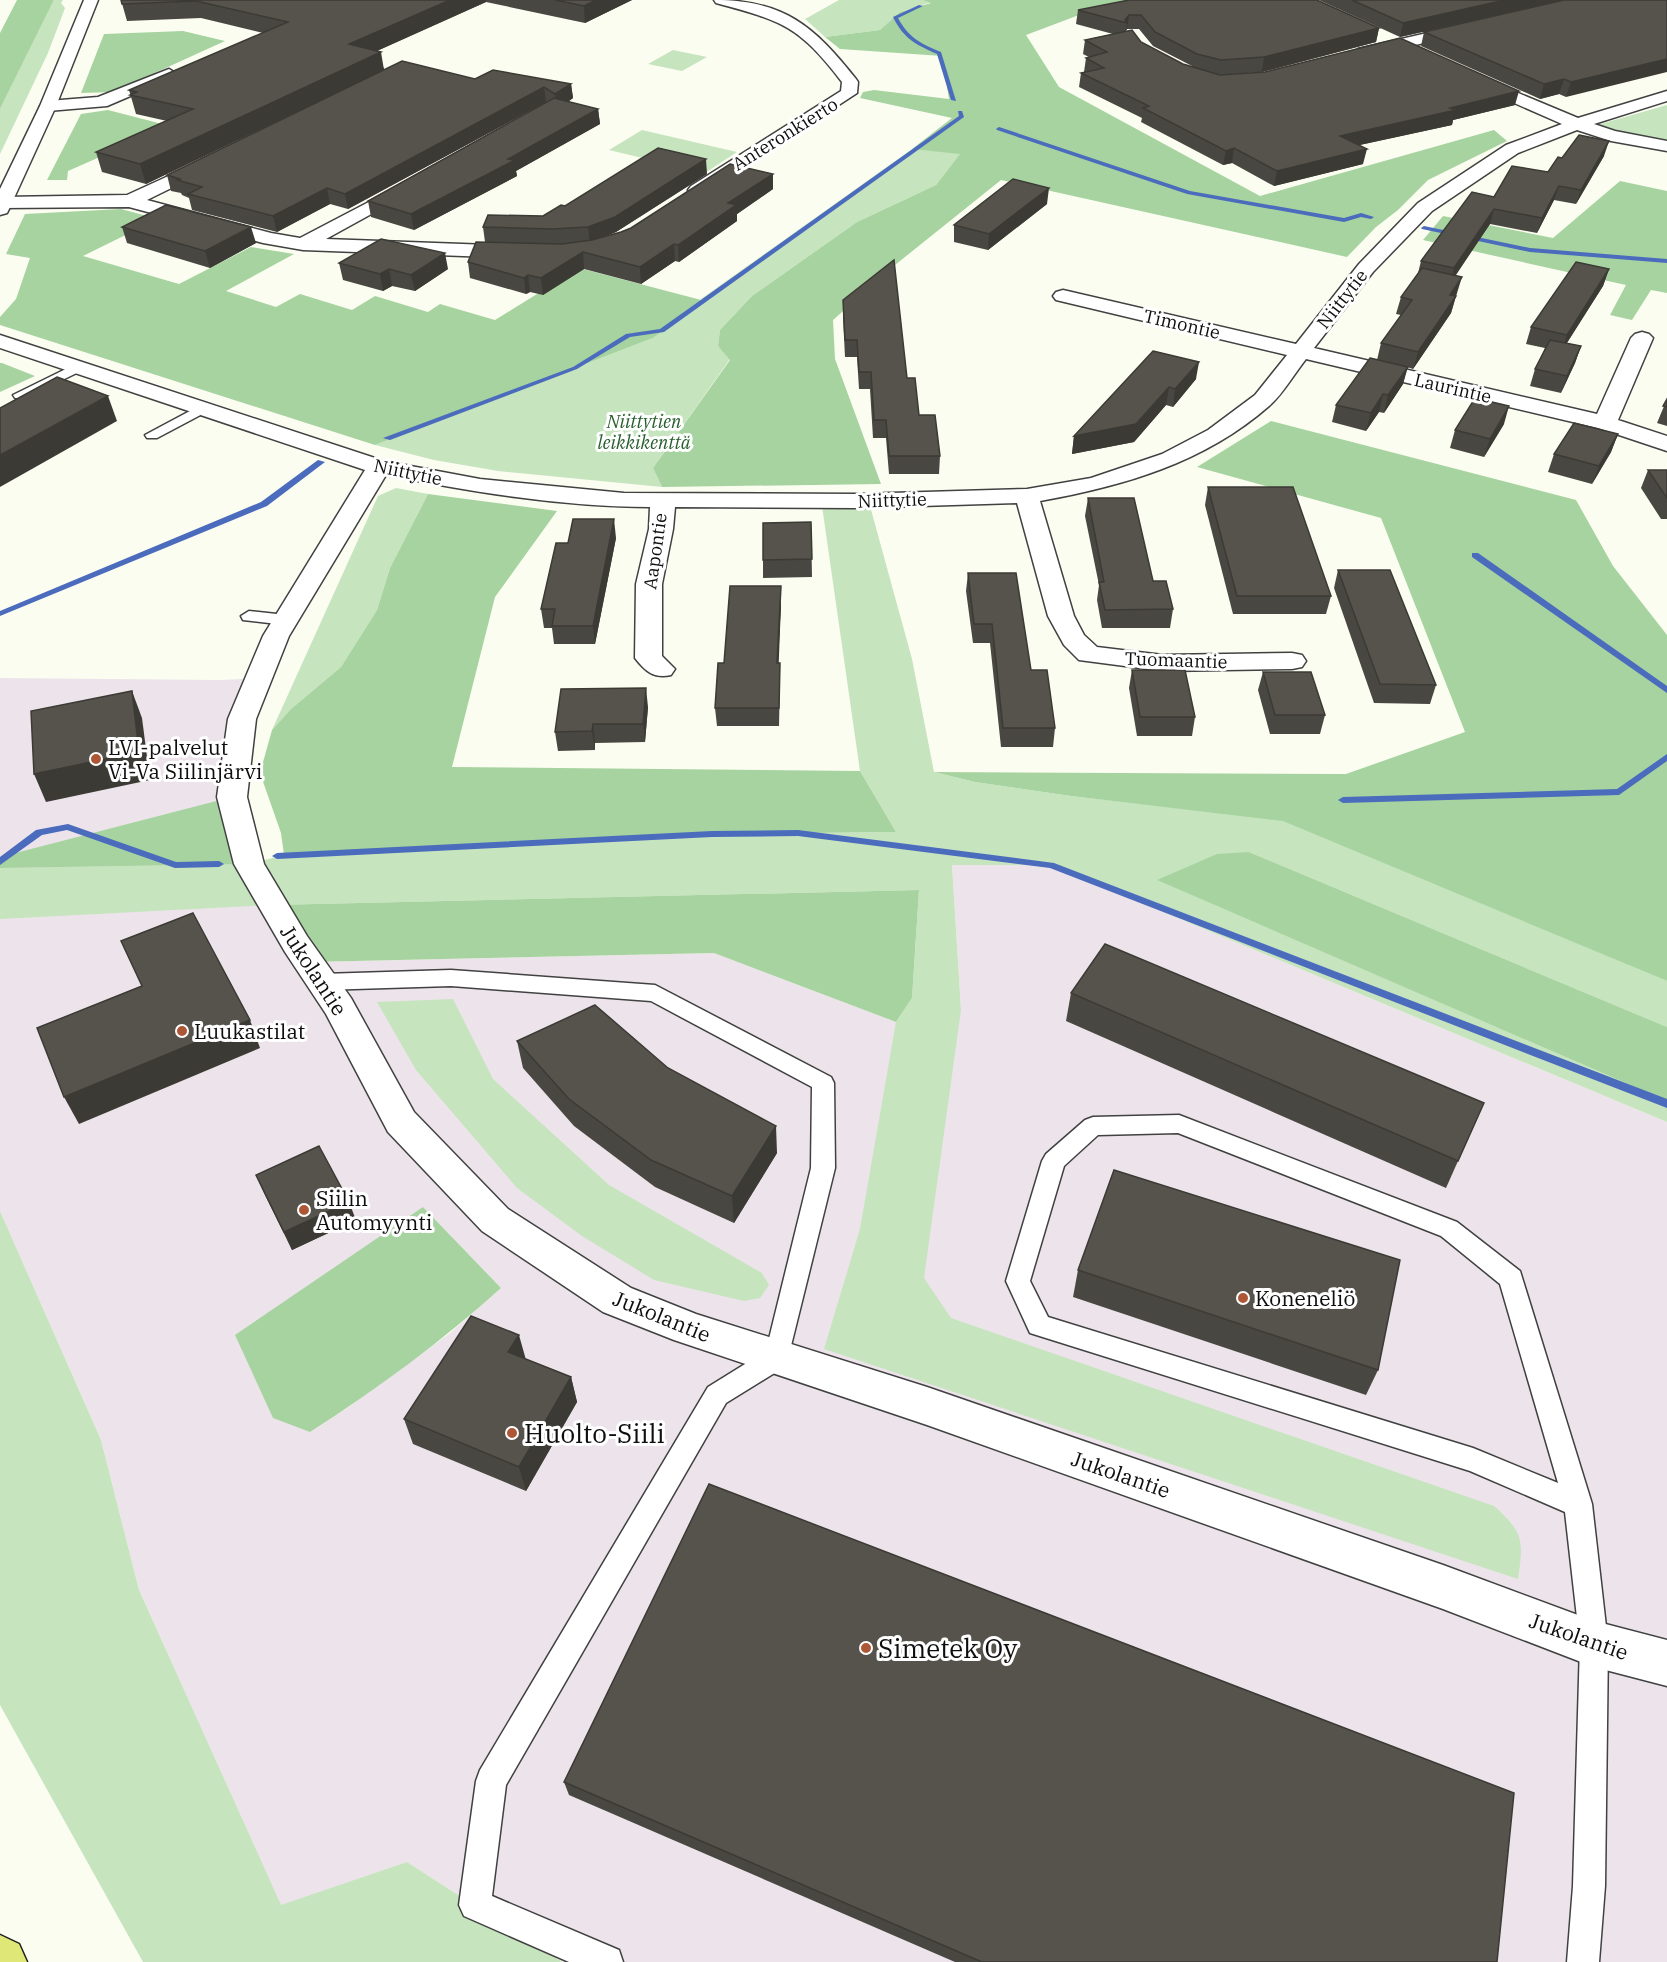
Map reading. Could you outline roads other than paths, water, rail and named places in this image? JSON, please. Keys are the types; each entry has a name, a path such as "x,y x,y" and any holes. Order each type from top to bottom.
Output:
{"street":[{"path":"91,0 48,106 2,206 130,201 270,239 303,244 530,252"},
{"name":"Anteronkierto","path":"684,199 849,93 850,82 811,35 778,18 721,0"},
{"path":"1350,56 1478,26"},
{"path":"1370,33 1418,54"},
{"path":"48,106 100,102 182,69"},
{"path":"1462,74 1577,124 1611,135 1667,146"},
{"name":"Niittytie","path":"0,341 379,467 480,486 624,500 857,501 1027,496 1096,484 1170,459 1216,435 1263,400 1366,268 1425,207 1512,149 1577,124 1667,96"},
{"path":"130,201 226,154"},
{"path":"303,244 425,177"},
{"name":"Timontie","path":"1063,296 1301,352"},
{"path":"1605,423 1642,338"},
{"name":"Laurintie","path":"1301,352 1605,423 1667,444"},
{"name":"Jukolantie","path":"379,467 276,636 242,719 232,797 249,864 339,1007 401,1122 495,1220 617,1300 731,1344 927,1406 1443,1587 1594,1644 1667,1664"},
{"name":"Tuomaantie","path":"1027,496 1062,616 1073,639 1089,654 1163,663 1292,661"},
{"name":"Aapontie","path":"661,669 649,658 649,584 661,529 663,500"}],"lane":[{"path":"20,395 80,366"},
{"path":"152,435 203,408"},
{"path":"249,616 286,620"},
{"path":"322,982 451,978 655,993 823,1083 823,1168 777,1358 717,1395 491,1781 475,1905 607,1962"},
{"path":"1578,1504 1473,1460 1039,1325 1018,1281 1054,1161 1093,1126 1179,1124 1449,1229 1511,1278 1578,1504 1594,1644 1589,1886 1583,1962"}],"waterway":[{"path":"921,6 895,17 903,31 912,40 939,53 954,100"},
{"path":"387,438 575,368 628,335 662,331 962,116 960,112"},
{"path":"999,129 1189,193 1344,220 1361,215 1371,217"},
{"path":"1424,228 1530,250 1667,261"},
{"path":"0,614 264,504 321,462"},
{"path":"1475,555 1667,690"},
{"path":"1343,800 1619,792 1667,757"},
{"path":"0,862 39,832 68,827 175,865 219,864"},
{"path":"277,856 712,834 798,833 1051,865 1667,1104"}],"place":[{"name":"LVI-palvelut Vi-Va Siilinjärvi","path":"96,759"},
{"name":"Luukastilat","path":"182,1031"},
{"name":"Siilin Automyynti","path":"304,1210"},
{"name":"Koneneliö","path":"1243,1298"},
{"name":"Huolto-Siili","path":"512,1433"},
{"name":"Simetek Oy","path":"866,1648"}],"park label":[{"name":"Niittytien leikkikenttä","path":"644,431"}]}
